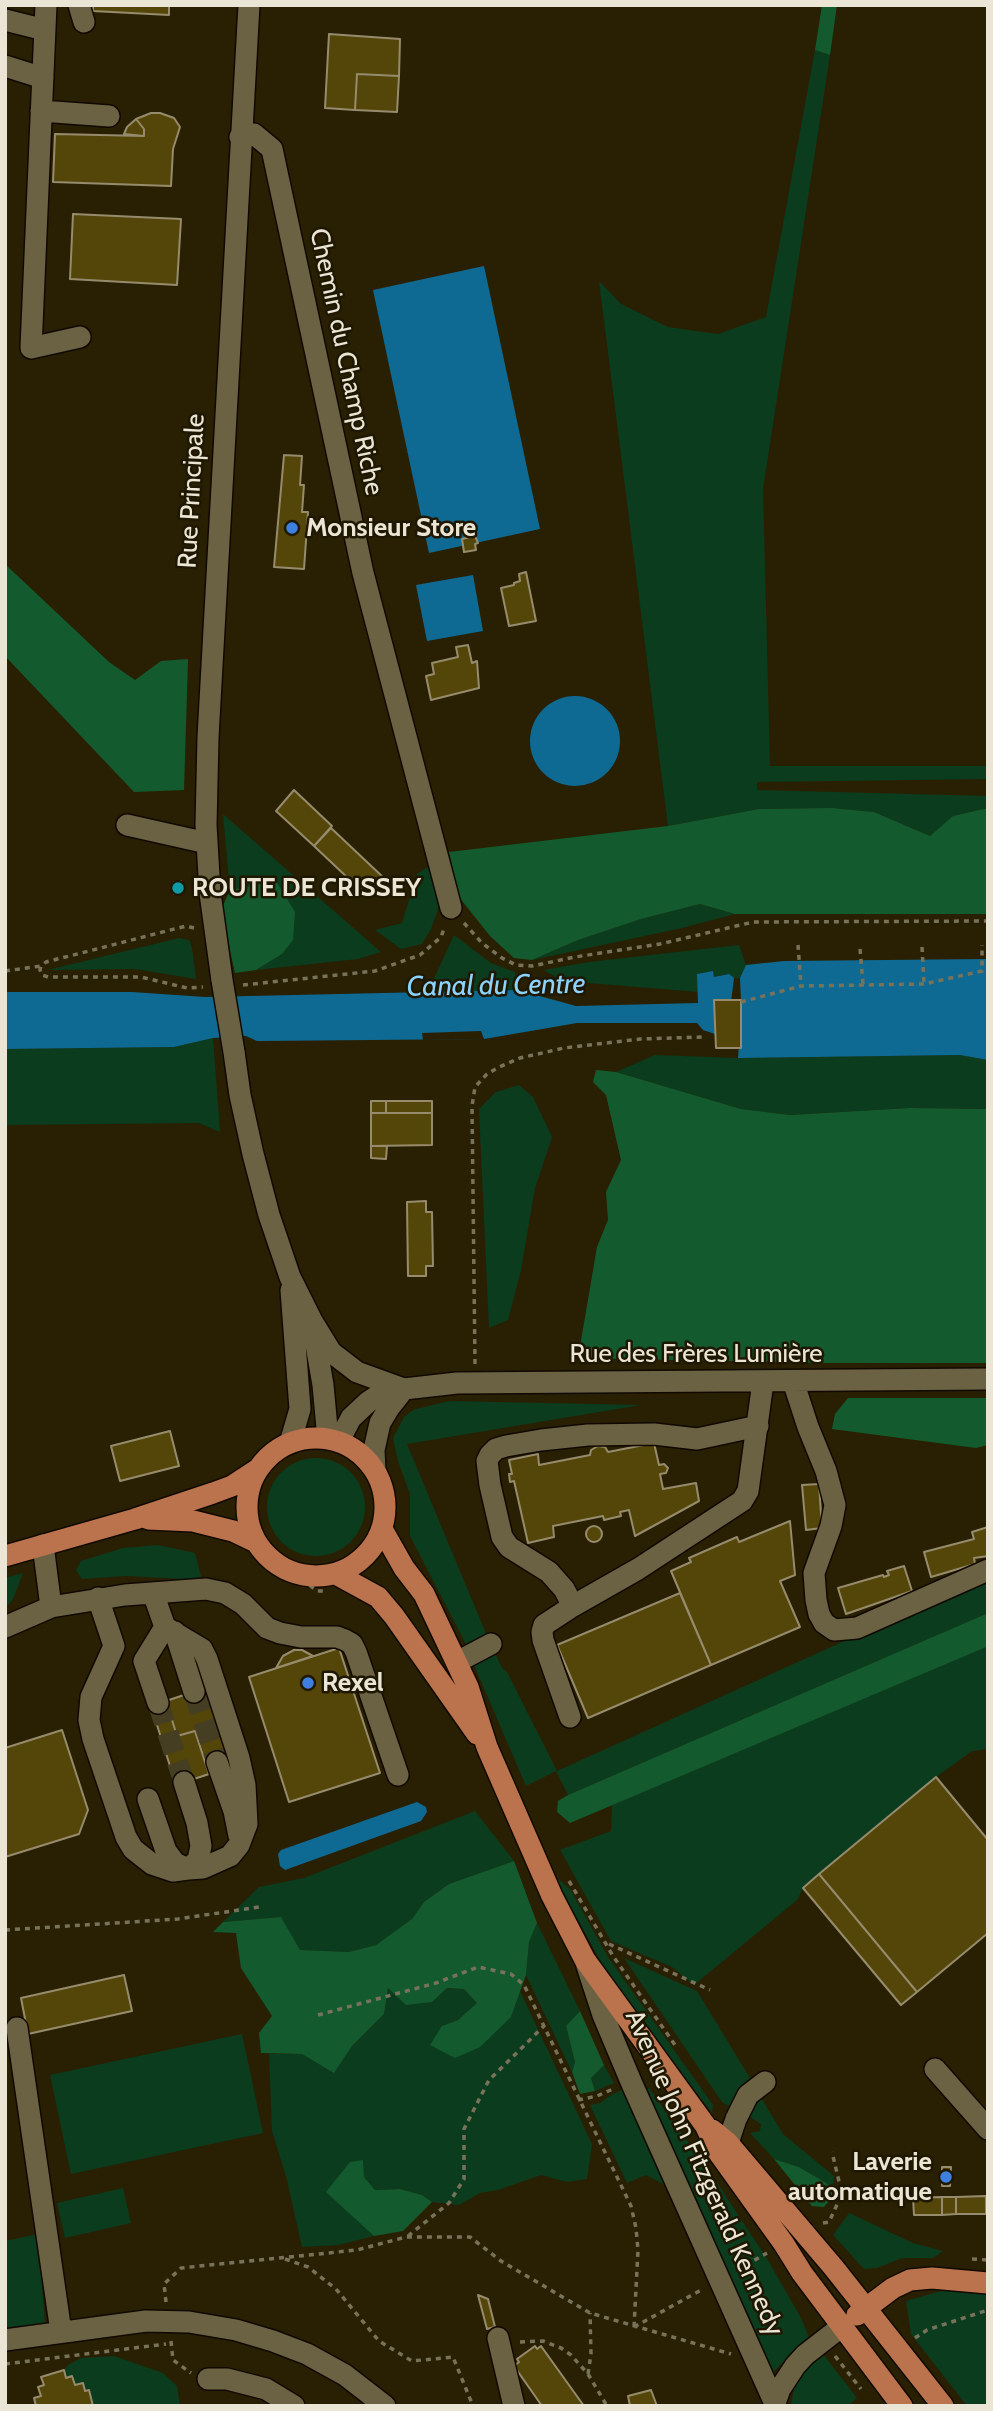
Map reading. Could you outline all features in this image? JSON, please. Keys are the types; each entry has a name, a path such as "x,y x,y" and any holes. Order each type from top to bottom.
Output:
{"main road":[{"path":"303,1439 334,1440 353,1448 375,1470 385,1499 382,1529 375,1544 364,1557 331,1583 322,1577 294,1573 278,1566 265,1555 250,1530 247,1505 252,1480 267,1458 290,1443 303,1439"},
{"path":"5,1556 135,1519 232,1486 258,1469"},
{"path":"135,1519 193,1521 233,1531 256,1542"},
{"name":"Avenue John Fitzgerald Kennedy","path":"382,1529 404,1568 424,1594 457,1662 487,1746 552,1896 585,1961 705,2125 718,2152 841,2327 902,2406"},
{"name":"Avenue John Fitzgerald Kennedy","path":"331,1583 378,1597 487,1746"},
{"name":"Avenue John Fitzgerald Kennedy","path":"705,2125 728,2143 866,2307 943,2406"},
{"path":"841,2327 893,2288 910,2280 986,2279"}],"street":[{"path":"46,5 31,348 80,337"},
{"name":"Rue Principale","path":"249,5 208,737 207,843 210,893 240,1095 253,1154 290,1277"},
{"path":"5,20 45,30"},
{"path":"5,66 43,78"},
{"path":"41,111 109,116"},
{"name":"Chemin du Champ Riche","path":"240,137 254,134 272,149 363,573 451,908"},
{"path":"127,825 207,843"},
{"path":"290,1277 312,1321 334,1440"},
{"path":"290,1277 300,1409 290,1443"},
{"name":"Rue des Frères Lumière","path":"312,1321 331,1352 357,1372 404,1389"},
{"name":"Rue des Frères Lumière","path":"334,1440 351,1418 380,1394 440,1384 988,1379"},
{"path":"793,1381 826,1471 835,1505 814,1573 816,1600 824,1623 834,1630 857,1628 988,1570"},
{"path":"570,1717 542,1632 544,1625 638,1569 742,1501 748,1491 763,1382"},
{"path":"375,1470 374,1450 380,1423 404,1389"},
{"path":"573,1606 564,1589 549,1572 509,1547 502,1537 487,1461 496,1449 588,1435 654,1434 697,1439 758,1426"},
{"path":"43,1545 51,1607"},
{"path":"5,1627 51,1607 99,1598 206,1589 225,1593 243,1604 267,1628 301,1637 337,1637 352,1644 398,1775"},
{"path":"153,1593 194,1692"},
{"path":"99,1598 114,1646 91,1697 89,1720 93,1739 126,1837 133,1849 152,1864 173,1871 203,1868 230,1856 239,1845 247,1824 247,1808 239,1758 202,1649 170,1629"},
{"path":"158,1703 144,1661 170,1629"},
{"path":"457,1662 491,1644"},
{"path":"217,1762 238,1827 239,1845"},
{"path":"184,1782 201,1846 198,1860 188,1869"},
{"path":"148,1799 166,1850 175,1863 188,1869"},
{"name":"Avenue John Fitzgerald Kennedy","path":"585,1961 603,2015 632,2084 757,2361 773,2405"},
{"path":"17,2028 61,2332"},
{"path":"934,2069 988,2129"},
{"path":"728,2143 748,2095 765,2082"},
{"path":"5,2340 146,2321 189,2322 236,2330 307,2354 345,2375 384,2406"},
{"path":"773,2405 795,2366 841,2327"},
{"path":"499,2342 514,2406"},
{"path":"208,2379 227,2379 266,2389 294,2406"}],"path":[{"path":"451,908 482,943 502,958 516,965 532,966 660,944 753,922 988,921"},
{"path":"798,944 801,986"},
{"path":"741,1002 801,986 924,984 982,971 982,945"},
{"path":"922,947 924,984"},
{"path":"860,949 863,984"},
{"path":"5,971 41,966"},
{"path":"476,1383 472,1106 475,1087 487,1074 499,1067 520,1058 564,1048 640,1039 703,1037"},
{"path":"294,1573 317,1591 331,1583"},
{"path":"567,1878 678,2050"},
{"path":"5,1930 178,1919 259,1907"},
{"path":"607,1943 710,1990"},
{"path":"318,2015 436,1983 478,1967 511,1974 524,1985 631,2206 638,2250 634,2327"},
{"path":"406,2237 449,2203 464,2179 464,2129 489,2080 544,2026"},
{"path":"578,2100 597,2096 620,2085"},
{"path":"818,2224 829,2222 842,2194 832,2152"},
{"path":"208,2379 189,2372 173,2360 164,2284 181,2268 357,2250 406,2237 470,2237 501,2261 590,2313 757,2361"},
{"path":"282,2258 308,2267 336,2289 379,2341 412,2361 453,2357 473,2406"},
{"path":"911,2341 927,2330 988,2310"},
{"path":"588,2374 592,2354 590,2313"},
{"path":"499,2342 542,2341 561,2348 588,2374 607,2406"},
{"path":"5,2364 183,2343"}],"green space":[{"path":"822,5 837,5 830,55 815,50"},
{"path":"815,50 830,55 763,489 770,766 988,766 988,779 757,782 757,790 988,796 988,808 953,816 930,836 874,812 832,808 759,809 668,826 599,281 621,304 668,327 718,334 766,317"},
{"path":"5,564 109,662 135,680 161,661 188,659 184,790 134,792 5,656"},
{"path":"832,808 874,812 930,836 953,816 988,808 988,914 735,914 700,904 641,919 578,940 532,960 514,958 490,936 459,897 449,852 668,826 759,809"},
{"path":"223,814 381,952 358,959 256,970 282,954 276,881 230,890"},
{"path":"434,863 441,901 431,929 422,944 401,949 375,930 402,923 417,874"},
{"path":"276,881 295,912 293,940 282,954 256,970 235,973 221,910 230,890"},
{"path":"700,904 735,914 532,960 578,940 641,919"},
{"path":"454,935 491,963 515,972 518,990 445,992 433,981"},
{"path":"179,938 189,940 196,979 135,969 48,970"},
{"path":"739,945 746,965 740,978 728,974 714,977 713,972 698,974 699,992 564,981 543,970 589,962"},
{"path":"213,1038 220,1132 199,1123 5,1125 5,1049 174,1047"},
{"path":"655,1055 738,1058 960,1055 988,1060 988,1109 910,1108 790,1115 741,1109 616,1072"},
{"path":"596,1070 616,1072 741,1109 790,1115 910,1108 988,1109 988,1363 578,1358 597,1247 608,1220 606,1192 621,1160 606,1095 593,1082"},
{"path":"519,1085 533,1097 552,1137 535,1188 521,1270 508,1320 489,1328 479,1109 496,1092"},
{"path":"848,1398 988,1398 988,1445 976,1448 832,1429 835,1414"},
{"path":"449,1401 641,1405 407,1444 487,1636 468,1648 410,1536 410,1494 393,1438 404,1417 413,1410"},
{"path":"316,1458 335,1461 351,1472 362,1488 365,1507 362,1526 351,1542 335,1553 316,1556 297,1553 281,1542 270,1526 267,1507 270,1488 281,1472 297,1461"},
{"path":"158,1545 195,1553 202,1580 126,1576 82,1579 76,1570 81,1561 123,1548"},
{"path":"23,1573 13,1599 5,1609 5,1578"},
{"path":"988,1576 988,1613 568,1795 556,1771 526,1786 474,1665 495,1653 557,1771"},
{"path":"988,1613 988,1646 984,1648 570,1823 557,1812 558,1801 568,1795"},
{"path":"988,1646 988,1749 972,1751 936,1777 803,1888 797,1900 694,1985 672,1967 611,1941 560,1850 611,1831 612,1805"},
{"path":"475,1811 514,1861 449,1884 424,1902 412,1919 376,1945 349,1952 300,1950 280,1917 223,1922 259,1887 304,1878"},
{"path":"514,1861 537,1923 529,1942 526,1975 511,2017 480,2047 455,2058 430,2045 442,2026 458,2020 477,2003 464,1989 447,1988 432,2002 406,2005 388,1988 384,2014 352,2046 334,2073 302,2054 261,2053 259,2033 272,2016 241,1968 236,1933 213,1932 223,1922 281,1917 300,1950 349,1952 376,1945 412,1919 424,1902 449,1884"},
{"path":"553,1875 570,1889 608,1957 713,2105 712,2113 626,2001"},
{"path":"537,1923 580,2011 566,2026 575,2062 572,2072 526,1975 529,1942"},
{"path":"624,1958 697,1991 750,2078 743,2084 732,2108 722,2102"},
{"path":"388,1988 432,2002 446,1988 464,1989 477,2003 458,2020 442,2026 511,2017 520,1991 592,2144 587,2179 567,2182 541,2175 498,2190 480,2193 459,2205 432,2202 422,2195 400,2189 375,2190 364,2177 327,2192 374,2236 338,2245 302,2247 287,2180 272,2131 269,2054 302,2054 334,2072 352,2046 384,2014"},
{"path":"580,2011 604,2065 591,2078 595,2091 580,2094 572,2072 575,2062 566,2026"},
{"path":"242,2034 263,2133 71,2174 50,2075"},
{"path":"604,2065 614,2083 595,2091 591,2078"},
{"path":"649,2088 712,2175 769,2262 801,2318 809,2337 772,2373 645,2091"},
{"path":"624,2089 667,2186 646,2175 627,2183 590,2105 600,2103"},
{"path":"760,2096 783,2134 834,2176 833,2187 799,2167 774,2159 750,2133 760,2131 761,2124 747,2115"},
{"path":"774,2159 799,2167 833,2187 831,2199 824,2207 812,2206"},
{"path":"363,2160 364,2177 375,2190 400,2189 422,2195 432,2202 403,2231 374,2236 326,2192 350,2162"},
{"path":"123,2188 131,2223 65,2238 57,2203"},
{"path":"849,2213 913,2243 943,2251 933,2258 902,2258 877,2268 864,2269 833,2235"},
{"path":"38,2234 45,2325 5,2328 5,2241"},
{"path":"941,2291 988,2294 988,2406 967,2406 911,2334 906,2301"},
{"path":"823,2354 857,2398 848,2406 791,2406 795,2383 805,2368"},
{"path":"114,2356 163,2373 177,2386 180,2406 93,2406 89,2390 85,2391 75,2385 72,2377 66,2378 64,2370 81,2358"}],"water":[{"path":"484,266 540,529 429,553 373,290"},
{"path":"473,575 483,631 427,641 416,585"},
{"path":"575,696 592,700 607,709 616,724 620,741 616,758 607,773 592,782 575,786 558,782 543,773 534,758 530,741 534,724 543,709 558,700"},
{"path":"988,959 988,1060 960,1055 738,1058 741,1020 716,1020 715,1034 703,1030 697,1023 577,1023 484,1039 257,1041 246,1036 213,1038 174,1047 5,1049 5,992 132,992 205,997 518,990 576,1006 698,1003 697,974 713,971 714,977 729,974 734,978 731,1002 741,1002 740,978 746,965 784,961"},
{"path":"417,1802 426,1807 427,1812 421,1821 285,1870 280,1866 278,1854 281,1850"}],"pier":[{"path":"481,1031 484,1039 423,1040 422,1033"}],"building":[{"path":"93,5 169,5 169,15 93,11"},
{"path":"329,34 400,39 399,76 357,74 355,110 325,108"},
{"path":"357,74 399,76 397,112 355,110"},
{"path":"151,113 174,118 180,127 173,149 171,186 53,182 55,134 144,136 144,129 136,119"},
{"path":"136,119 144,129 144,136 124,134 127,127"},
{"path":"73,214 181,219 177,285 70,279"},
{"path":"284,455 302,456 302,512 308,512 304,569 274,567"},
{"path":"475,536 478,543 475,544 476,550 464,552 462,539"},
{"path":"526,572 536,621 509,626 501,588 514,585 520,581 519,574"},
{"path":"468,645 472,663 477,661 479,688 431,700 426,676 434,674 432,663 458,657 456,647"},
{"path":"294,790 332,826 314,846 276,811"},
{"path":"331,828 385,879 368,897 314,846"},
{"name":"ROUTE DE CRISSEY","path":"181,881 181,894 174,894 174,882"},
{"path":"714,1000 741,1000 741,1048 716,1048"},
{"path":"371,1101 386,1101 386,1113 371,1113"},
{"path":"386,1101 432,1101 432,1113 386,1113"},
{"path":"371,1113 432,1113 432,1145 371,1146"},
{"path":"371,1146 387,1146 386,1159 371,1158"},
{"path":"426,1201 426,1212 432,1212 433,1266 426,1266 426,1276 408,1276 407,1202"},
{"path":"170,1431 179,1466 120,1481 111,1446"},
{"path":"654,1443 659,1465 664,1464 668,1468 666,1473 660,1474 663,1489 696,1483 699,1501 635,1536 629,1510 620,1512 621,1516 604,1520 603,1516 553,1526 554,1537 528,1543 514,1481 510,1482 509,1474 512,1474 509,1460 538,1454 539,1465 590,1455 591,1450 598,1446 605,1447 608,1452"},
{"path":"819,1484 822,1528 806,1530 802,1485"},
{"path":"790,1521 795,1575 780,1581 800,1627 711,1665 671,1571 691,1562 689,1558 737,1537 739,1542"},
{"path":"594,1526 600,1528 600,1540 594,1542 588,1540 586,1534 588,1528"},
{"path":"988,1527 988,1556 974,1558 975,1564 931,1577 924,1552 974,1539 972,1532"},
{"path":"904,1566 912,1591 846,1614 838,1588 883,1575 884,1577 889,1575 887,1571"},
{"path":"680,1593 711,1665 588,1718 557,1645"},
{"path":"339,1648 380,1773 289,1802 249,1677"},
{"path":"294,1650 302,1650 313,1656 276,1668 283,1656"},
{"path":"205,1688 228,1758 206,1765 195,1731 177,1736 166,1701"},
{"path":"166,1701 177,1736 195,1731 209,1774 176,1785 151,1706"},
{"path":"62,1730 88,1810 79,1834 5,1857 5,1748"},
{"path":"936,1777 988,1840 988,1933 917,1992 819,1874"},
{"path":"819,1874 917,1992 901,2005 803,1888"},
{"path":"124,1975 132,2011 28,2034 21,1998"},
{"name":"Laverie automatique","path":"942,2167 951,2167 950,2186 942,2186"},
{"path":"986,2196 986,2214 956,2214 956,2197"},
{"path":"942,2197 956,2197 956,2214 942,2215"},
{"path":"942,2197 942,2215 914,2215 913,2198"},
{"path":"478,2295 488,2299 495,2327 487,2329"},
{"path":"535,2346 537,2349 541,2346 584,2406 542,2406 514,2366 519,2362 517,2359"},
{"path":"64,2370 66,2378 72,2376 75,2385 83,2383 85,2391 89,2390 93,2406 36,2406 34,2398 41,2396 38,2387 44,2385 41,2377"},
{"path":"651,2390 657,2406 630,2406 628,2396"}],"tunnel":[{"path":"194,1692 217,1762"},
{"path":"158,1703 184,1782"}],"place":[{"name":"Monsieur Store","path":"292,528"},
{"name":"ROUTE DE CRISSEY","path":"178,888"},
{"name":"Rexel","path":"308,1683"},
{"name":"Laverie automatique","path":"946,2177"}],"water label":[{"name":"Canal du Centre","path":"496,986"}]}
